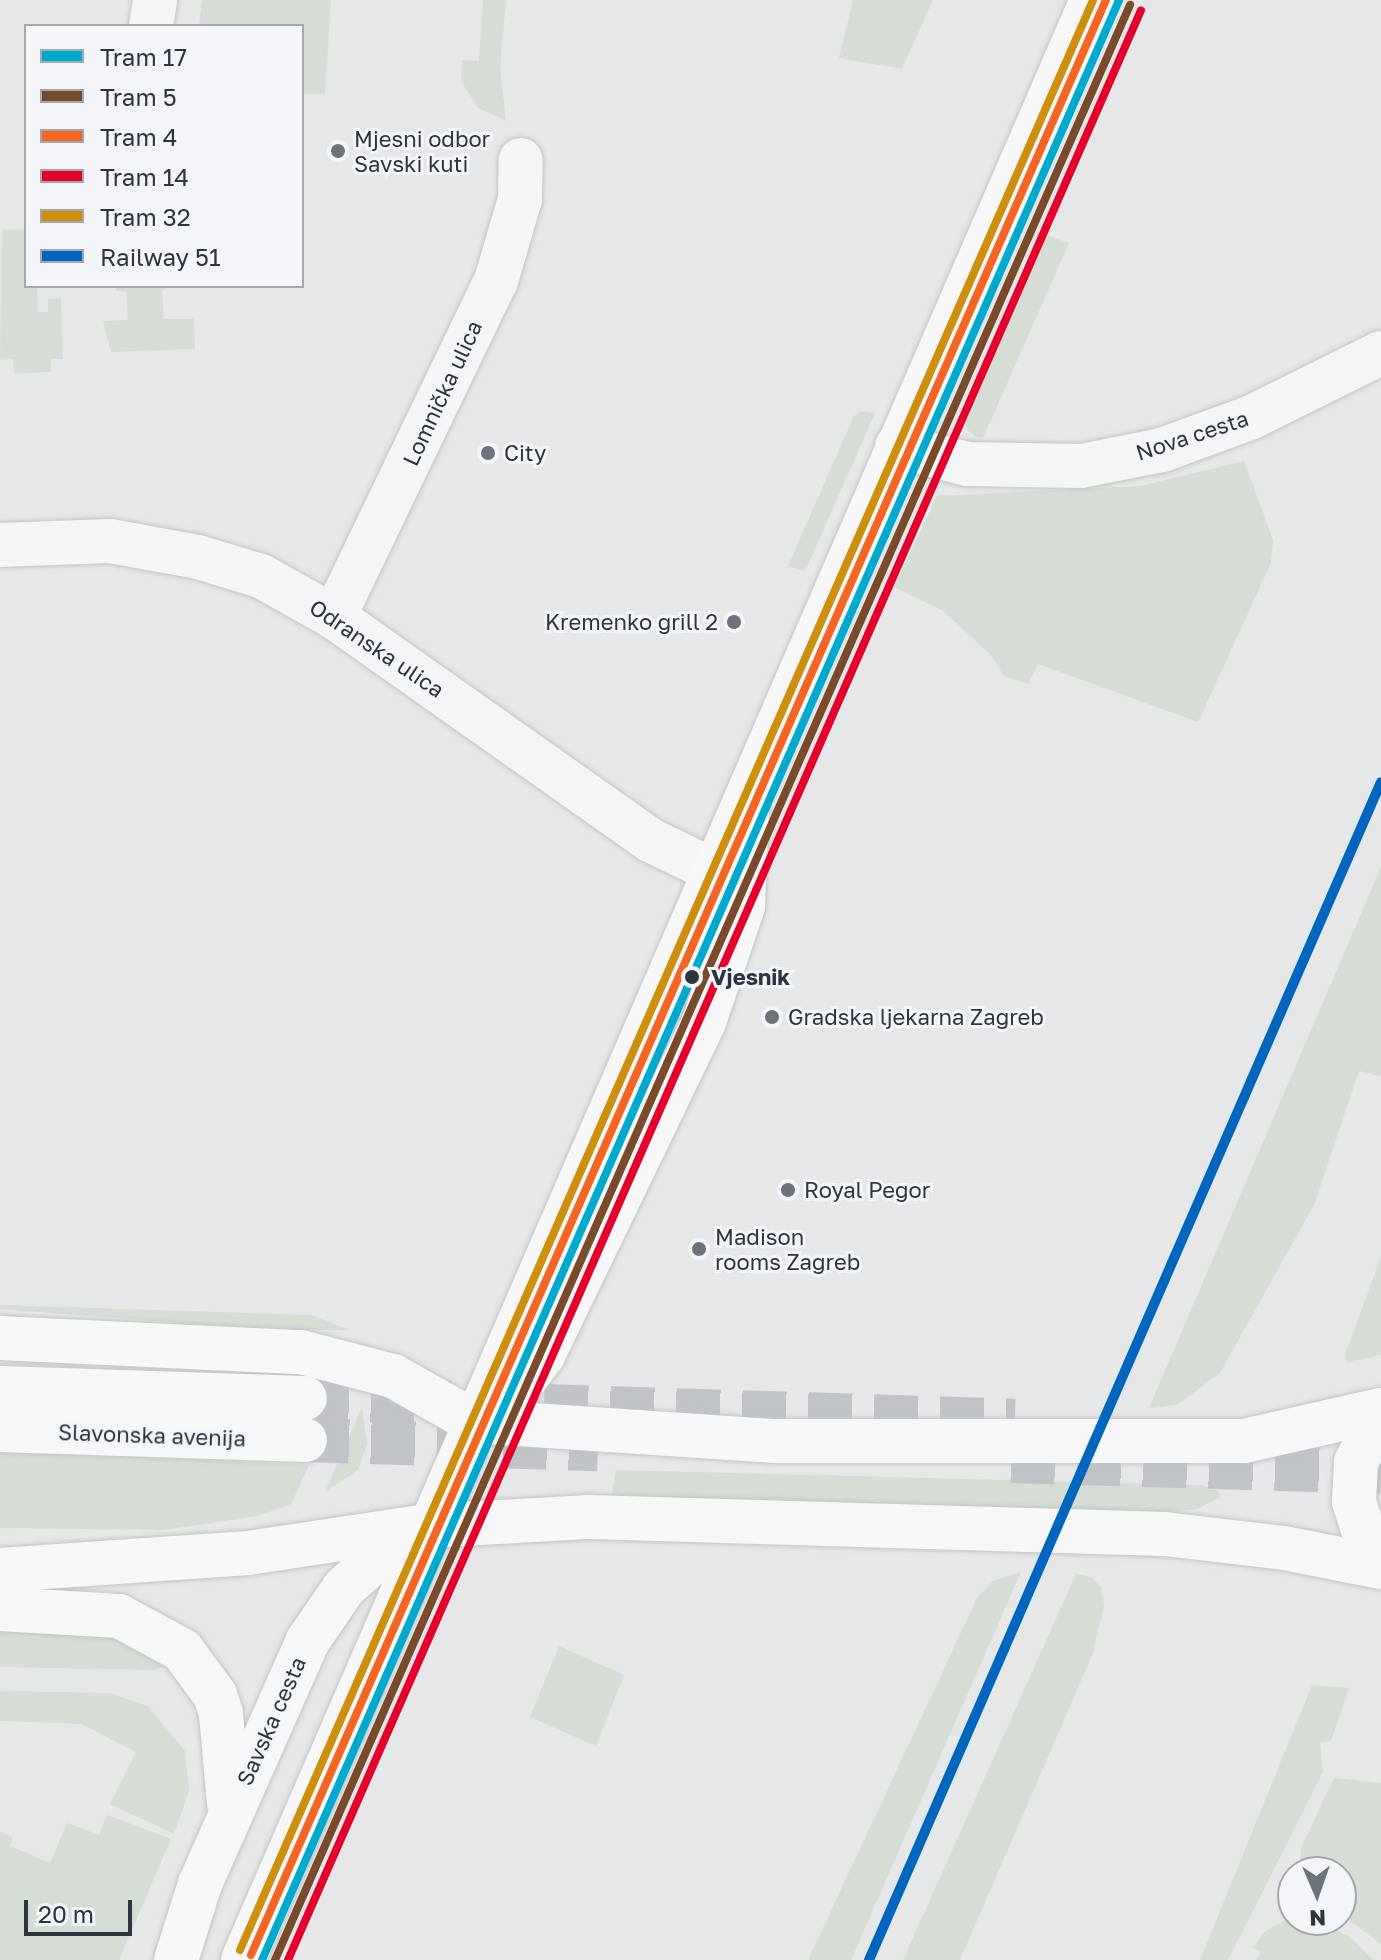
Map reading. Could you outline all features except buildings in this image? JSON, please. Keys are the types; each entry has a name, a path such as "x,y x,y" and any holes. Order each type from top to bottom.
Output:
{"main road":[{"path":"243,1960 427,1526 1092,0"},
{"path":"473,1421 513,1395 543,1355 704,1022 743,906 747,789"},
{"path":"0,1338 333,1357 393,1376 473,1421 775,1441 1210,1442 1269,1437 1381,1412"},
{"name":"Slavonska avenija","path":"0,1388 305,1419 0,1430"},
{"path":"1381,1412 1356,1462 1354,1502 1362,1527 1381,1548"},
{"path":"0,1570 248,1553 427,1526 603,1517 1117,1531 1269,1546 1381,1567"},
{"name":"Savska cesta","path":"176,1960 229,1815 307,1642 328,1607 392,1545 427,1526"},
{"path":"0,1609 119,1616 182,1650 215,1695 221,1714 228,1758 229,1815"}],"street":[{"path":"151,24 155,0"},
{"name":"Lomnička ulica","path":"334,617 496,281 520,199 521,160"},
{"name":"Nova cesta","path":"897,446 945,461 1000,467 1081,466 1162,450 1252,417 1381,353"},
{"name":"Odranska ulica","path":"0,545 110,541 147,546 261,576 334,617 650,840 712,870"}],"shaded area":[{"path":"202,0 331,0 325,94 304,94 304,24 199,24"},
{"path":"483,0 506,0 500,67 506,121 477,107 461,81 462,60 479,61"},
{"path":"853,0 933,0 902,69 839,58"},
{"path":"24,229 24,288 37,288 38,312 48,312 48,299 61,298 63,359 51,359 51,372 14,373 13,359 0,360 2,230"},
{"path":"1041,233 1069,243 983,438 977,437 967,430 964,416"},
{"path":"116,288 168,288 162,289 164,319 194,319 195,349 111,352 103,321 128,320 126,291 116,291"},
{"path":"862,411 875,413 807,567 803,571 788,566 854,416"},
{"path":"1244,461 1273,540 1271,563 1198,722 1038,664 1028,684 1004,676 991,655 943,611 894,587 937,496 1140,486"},
{"path":"1381,867 1381,1076 1359,1071 1314,1205 1220,1373 1177,1405 1149,1408"},
{"path":"1381,1257 1381,1355 1346,1363 1345,1355"},
{"path":"0,1305 312,1315 349,1330 276,1330 0,1309"},
{"path":"306,1372 344,1385 309,1465"},
{"path":"362,1407 367,1444 358,1470 325,1492"},
{"path":"0,1450 309,1465 291,1504 258,1516 164,1530 0,1528"},
{"path":"616,1470 1202,1485 1218,1491 1221,1497 1197,1509 1169,1512 611,1499"},
{"path":"1021,1572 851,1960 808,1960 977,1598 993,1581"},
{"path":"1076,1574 1092,1577 1101,1588 1104,1606 1093,1653 960,1960 903,1960"},
{"path":"0,1625 107,1631 174,1664 154,1670 0,1667"},
{"path":"559,1646 624,1675 596,1746 530,1717"},
{"path":"1312,1685 1349,1688 1331,1741 1320,1742 1323,1772 1281,1856 1277,1856 1277,1863 1228,1960 1200,1960"},
{"path":"0,1691 110,1693 148,1706 185,1751 189,1791 174,1834 110,1804 136,1752 81,1724 0,1721"},
{"path":"1334,1778 1381,1783 1381,1944 1357,1926 1357,1856 1300,1856 1301,1848"},
{"path":"107,1815 171,1839 119,1960 0,1960 0,1832 13,1837 10,1846 50,1863 67,1823 99,1835"},
{"path":"1277,1925 1277,1936 1349,1936 1374,1960 1256,1960 1261,1952 1253,1948 1264,1932"}],"tunnel":[{"path":"305,1398 451,1403"},
{"path":"544,1406 1015,1421"},
{"path":"305,1440 598,1449"},
{"path":"1011,1461 1381,1472"}],"tram line":[{"name":"32","path":"240,1950 1093,0"},
{"name":"4","path":"251,1955 1106,0"},
{"name":"17","path":"262,1960 1119,0"},
{"name":"5","path":"275,1960 1130,5"},
{"name":"14","path":"288,1960 1141,10"}],"rail line":[{"name":"51","path":"869,1960 1381,782"}],"place":[{"name":"Mjesni odbor Savski kuti","path":"338,151"},
{"name":"City","path":"488,453"},
{"name":"Kremenko grill 2","path":"734,622"},
{"name":"Vjesnik","path":"692,977"},
{"name":"Gradska ljekarna Zagreb","path":"772,1017"},
{"name":"Royal Pegor","path":"788,1190"},
{"name":"Madison rooms Zagreb","path":"699,1249"}]}
